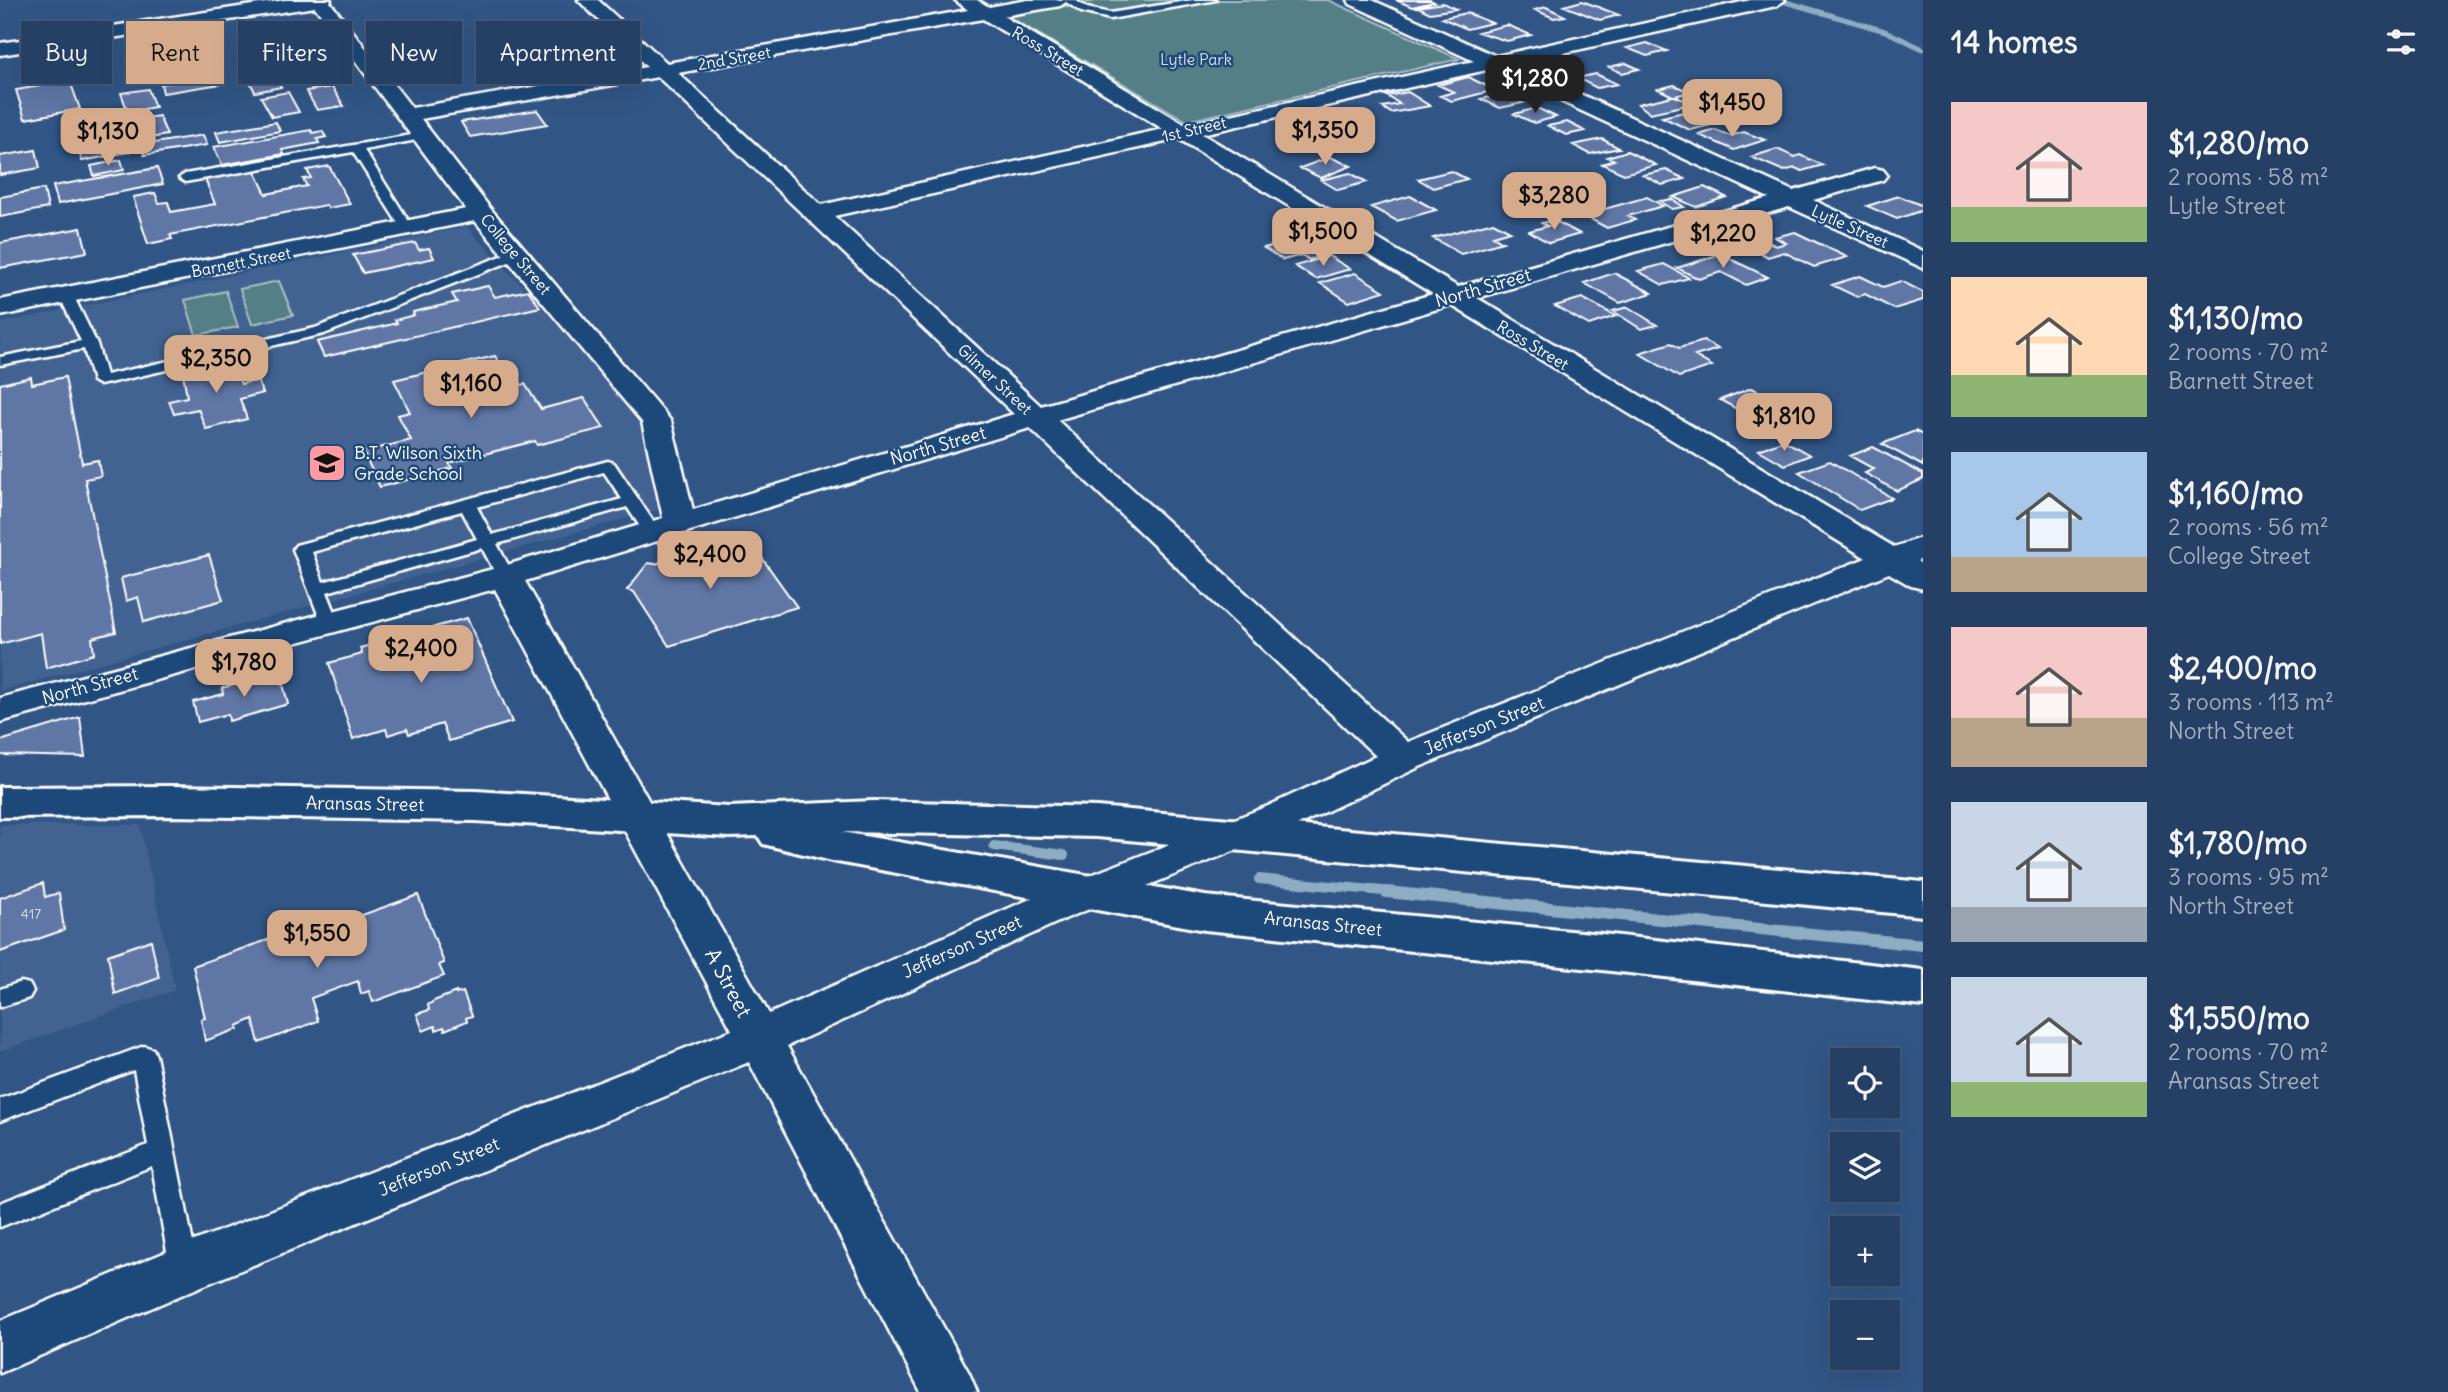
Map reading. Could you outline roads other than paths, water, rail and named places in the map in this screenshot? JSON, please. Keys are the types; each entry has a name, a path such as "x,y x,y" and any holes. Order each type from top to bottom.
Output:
{"street":[{"path":"0,49 205,8 321,0"},
{"name":"College Street","path":"321,0 481,213 656,421 666,526"},
{"name":"Gilmer Street","path":"587,0 1403,759"},
{"name":"2nd Street","path":"407,115 663,71 974,6 1060,0"},
{"name":"Lytle Street","path":"1357,0 1923,260"},
{"name":"1st Street","path":"817,213 1771,1"},
{"name":"Ross Street","path":"974,6 1453,297 1913,562"},
{"name":"North Street","path":"0,710 330,622 496,559 666,526 1875,175"},
{"name":"Barnett Street","path":"0,308 67,297 481,213"},
{"name":"A Street","path":"496,559 640,814 758,1040 950,1392"},
{"name":"Jefferson Street","path":"0,1347 184,1269 758,1040 1089,892 1283,816 1403,759 1913,562"},
{"name":"Aransas Street","path":"0,802 171,801 476,806 729,821 874,816 1097,822 1923,899"},
{"name":"Aransas Street","path":"729,821 832,846 1205,913 1602,952 1923,988"}],"lane":[{"path":"1068,0 1084,10 1110,16 1211,0"},
{"path":"185,178 424,136"},
{"path":"357,148 407,228"},
{"path":"67,297 90,344 100,381 319,331 517,254"},
{"path":"0,361 90,344"},
{"path":"330,622 302,549 608,466 632,501 666,526"},
{"path":"317,589 496,559 632,501"},
{"path":"467,504 496,559"},
{"path":"0,1110 144,1056 184,1269"},
{"path":"0,1215 162,1151"}],"waterway":[{"path":"1779,0 1885,31 1923,49"},
{"path":"994,846 1064,855"},
{"path":"1259,879 1403,893"},
{"path":"1386,892 1923,945"}],"place":[{"name":"B.T. Wilson Sixth Grade School","path":"327,463"}],"park label":[{"name":"Lytle Park","path":"1196,59"}]}
